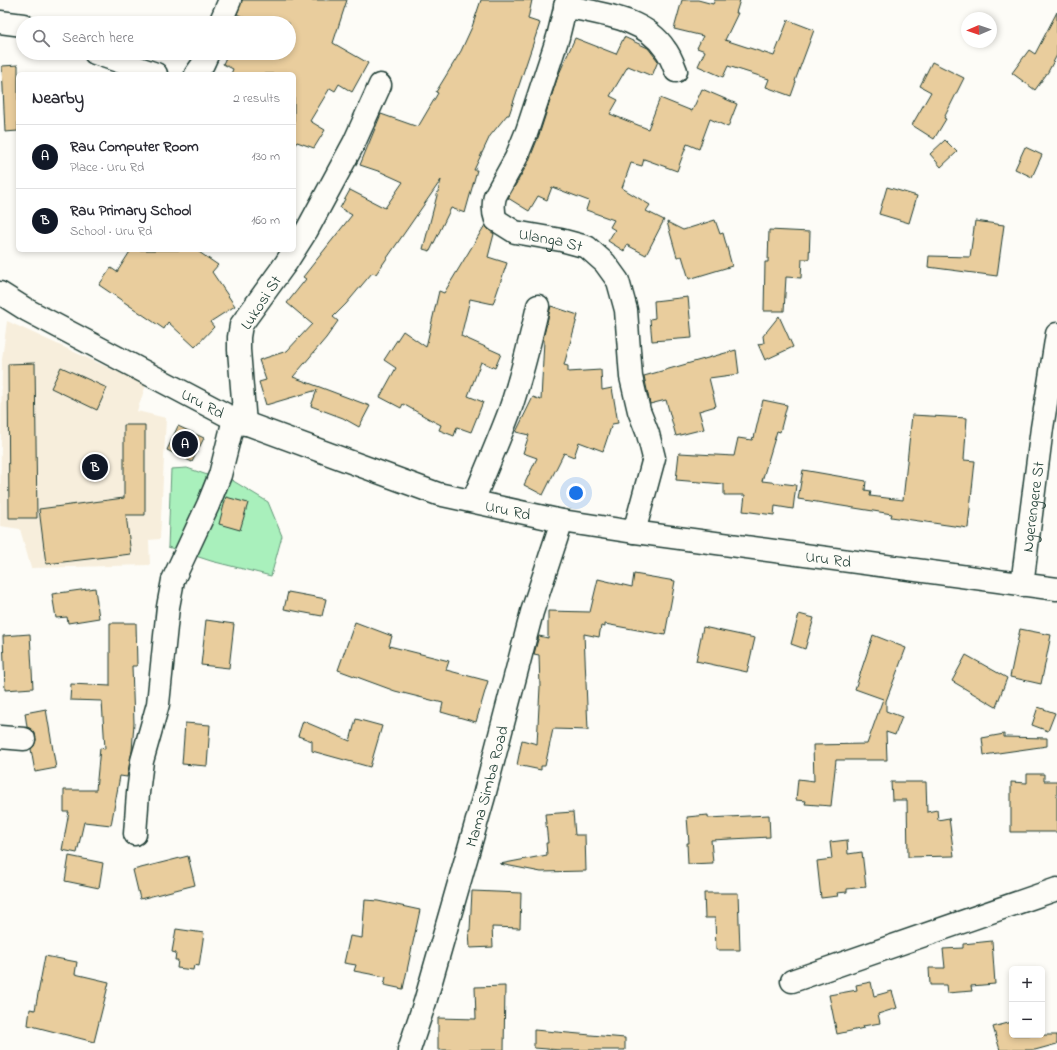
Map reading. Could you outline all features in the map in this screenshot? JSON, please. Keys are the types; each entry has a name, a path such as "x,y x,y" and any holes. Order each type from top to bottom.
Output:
{"street":[{"path":"223,16 230,0"},
{"path":"566,3 628,21 645,29 656,38 665,49 676,71"},
{"name":"Ulanga St","path":"566,3 558,37 528,131 516,158 495,196 493,209 496,220 515,232 561,240 587,247 605,263 618,281 626,310 632,377 639,410 648,434 654,458 634,532"},
{"path":"0,22 16,24"},
{"path":"115,60 150,72"},
{"path":"197,72 205,60"},
{"name":"Lukosi St","path":"296,247 307,230 354,143 380,84"},
{"name":"Lukosi St","path":"135,834 142,761 158,704 168,607 173,580 208,505 240,422 239,337 241,325 293,252"},
{"name":"Uru Rd","path":"0,293 27,310 240,422 438,494 562,521 1057,589"},
{"path":"473,501 517,387 532,335 538,306"},
{"name":"Ngerengere St","path":"1022,585 1042,428 1057,334"},
{"name":"Mama Simba Road","path":"409,1050 484,796 532,612 562,521"},
{"path":"0,737 24,739"},
{"path":"792,981 1057,889"}],"shaded area":[{"path":"7,321 146,385 137,411 166,418 160,539 149,540 150,565 31,568 20,529 0,526 2,359"}],"green space":[{"path":"187,468 219,479 230,479 268,502 282,536 271,576 211,561 168,547 171,469"}],"building":[{"path":"242,0 347,0 333,43 368,63 352,92 339,84 335,91 330,88 310,121 325,130 314,148 297,142 296,143 296,72 232,72 233,69 223,64 225,60 296,60 296,16 241,16 237,14"},
{"path":"481,0 532,0 528,19 540,23 509,115 507,115 490,136 474,170 477,170 465,213 451,208 430,251 423,249 441,180 376,274 372,273 333,317 338,321 326,338 293,377 370,406 359,427 343,418 311,406 317,390 266,405 259,382 266,380 259,360 287,351 312,324 287,303 306,279 303,277 352,215 340,208 350,190 385,208 403,182 381,172 360,165 381,114 418,127 438,93 436,92 461,51 472,27"},
{"path":"682,0 698,0 713,4 715,0 740,0 736,13 738,13 725,40 774,56 788,20 814,30 791,96 766,87 769,79 728,66 723,77 698,66 705,51 697,48 703,36 674,29"},
{"path":"1057,12 1057,55 1048,72 1035,90 1012,73 1029,50 1035,54"},
{"path":"624,37 648,48 658,61 652,76 628,66 610,96 618,100 610,114 648,129 660,98 692,111 702,89 737,104 728,127 710,119 699,149 687,144 677,171 644,159 642,166 631,163 622,188 650,205 646,211 664,220 646,255 627,245 624,251 608,241 615,230 610,227 614,220 586,210 589,201 552,187 547,200 538,196 529,211 508,198 528,163 539,135 558,76 575,38 616,54"},
{"path":"932,62 964,78 944,118 946,119 934,139 912,125 931,92 920,86"},
{"path":"18,65 18,72 16,72 16,131 5,132 2,66"},
{"path":"945,140 957,152 941,167 930,154"},
{"path":"1025,147 1042,155 1032,177 1015,169"},
{"path":"887,187 917,196 909,223 879,214"},
{"path":"715,220 720,234 723,233 732,266 689,279 682,256 677,257 667,222 683,230"},
{"path":"975,221 1004,225 997,276 928,267 929,256 970,257"},
{"path":"485,225 494,234 488,257 507,263 493,304 470,299 461,336 501,354 495,368 481,362 468,396 483,402 471,432 457,427 454,436 439,430 441,425 403,404 401,408 380,397 396,368 384,360 403,331 426,347 439,291 444,293"},
{"path":"769,230 810,232 809,259 802,259 801,278 786,277 784,311 764,311 765,262 768,262"},
{"path":"130,252 199,252 218,265 212,272 235,306 210,322 214,327 195,347 168,322 164,329 99,285 111,268 117,272"},
{"path":"688,297 692,338 652,341 650,319 655,318 654,301"},
{"path":"551,306 578,315 564,365 568,366 568,372 601,370 602,390 612,388 618,423 612,424 603,451 579,442 574,457 564,453 543,495 524,485 537,458 523,453 529,435 516,432 533,397 541,400 543,339"},
{"path":"779,316 793,347 765,360 758,344 764,343 763,336"},
{"path":"736,350 739,374 709,378 716,406 699,411 704,429 676,436 666,400 650,404 644,376"},
{"path":"35,363 37,518 9,518 8,364"},
{"path":"61,367 107,388 97,410 51,388"},
{"path":"763,400 787,405 780,432 777,431 762,481 796,485 793,509 775,506 774,515 743,511 745,495 724,495 724,484 676,480 679,453 734,456 738,438 752,440 753,437 754,438"},
{"path":"912,415 967,418 964,460 975,461 968,528 891,517 892,514 798,499 803,470 866,481 865,490 871,491 870,496 903,500"},
{"path":"124,425 145,425 145,515 126,515 131,554 46,564 39,509 124,498"},
{"path":"178,426 204,438 192,462 167,450"},
{"path":"226,497 248,503 240,530 219,524"},
{"path":"634,574 675,581 665,635 605,624 605,627 601,626 599,637 584,634 588,730 553,729 545,766 541,766 541,770 517,765 522,740 537,744 540,687 539,655 534,654 539,636 548,638 548,611 590,612 598,579 632,587"},
{"path":"95,588 99,618 68,623 67,617 56,618 52,594"},
{"path":"288,592 326,599 322,616 284,609"},
{"path":"799,614 814,618 805,649 791,644"},
{"path":"206,620 234,624 229,668 201,665"},
{"path":"355,622 392,636 389,646 449,661 446,670 488,681 476,722 441,712 443,703 395,691 338,670"},
{"path":"110,623 136,623 137,666 132,666 134,723 132,751 127,777 120,776 111,825 84,822 77,853 62,850 69,812 64,812 64,790 96,790 100,748 105,749 102,701 70,700 71,684 110,686"},
{"path":"703,627 755,638 747,672 696,661"},
{"path":"1020,629 1051,635 1041,684 1010,677"},
{"path":"30,634 33,688 5,690 3,636"},
{"path":"873,635 906,648 886,701 886,711 902,717 895,735 886,732 887,760 836,760 831,806 805,804 806,801 796,800 798,779 814,781 813,745 867,744 883,699 855,689"},
{"path":"966,655 1007,678 996,707 952,681"},
{"path":"1038,707 1055,713 1048,731 1032,725"},
{"path":"46,709 56,768 35,772 31,749 36,740 35,733 27,727 25,713"},
{"path":"356,719 382,726 370,767 312,751 312,741 298,736 303,721 350,741"},
{"path":"185,723 210,725 207,766 182,764"},
{"path":"1004,734 1004,737 1047,738 1047,746 984,755 982,738"},
{"path":"1027,774 1044,774 1044,781 1057,781 1057,832 1011,832 1011,782 1027,783"},
{"path":"891,782 926,782 927,812 937,810 938,820 949,818 954,856 908,857 907,800 892,800"},
{"path":"573,812 575,835 585,835 586,871 541,872 500,864 547,855 546,843 548,843 545,814"},
{"path":"708,815 708,818 769,815 770,837 711,840 713,863 688,864 687,843 689,843 687,817"},
{"path":"847,840 848,854 862,852 866,887 847,889 847,892 837,893 838,896 821,898 817,861 832,859 830,842"},
{"path":"69,856 103,863 99,888 65,881"},
{"path":"188,856 195,885 140,899 133,870"},
{"path":"472,891 521,893 520,928 492,927 493,947 470,948 469,930"},
{"path":"704,893 738,893 740,950 716,950 715,918 705,918"},
{"path":"365,900 378,901 420,910 403,989 384,985 386,977 354,971 356,965 344,963 350,936 362,938"},
{"path":"176,929 204,933 199,966 194,965 193,970 177,968 178,960 175,960 176,953 172,952"},
{"path":"992,941 995,984 971,986 972,991 947,993 946,985 930,985 929,968 945,968 943,949 963,948 963,944"},
{"path":"45,956 77,962 75,974 109,982 94,1042 28,1025 30,1009 35,1010"},
{"path":"871,982 874,996 892,991 897,1008 878,1014 880,1023 863,1026 864,1028 837,1034 829,995 857,990 856,985"},
{"path":"505,986 504,1050 438,1050 438,1018 476,1019 475,987"},
{"path":"1009,1023 1009,1038 1045,1038 1045,1035 1057,1035 1057,1044 1035,1050 1000,1050 993,1027"},
{"path":"534,1030 625,1038 625,1050 561,1050 534,1048"}],"place":[{"name":"Rau Computer Room","path":"185,444"},
{"name":"Rau Primary School","path":"95,467"}]}
